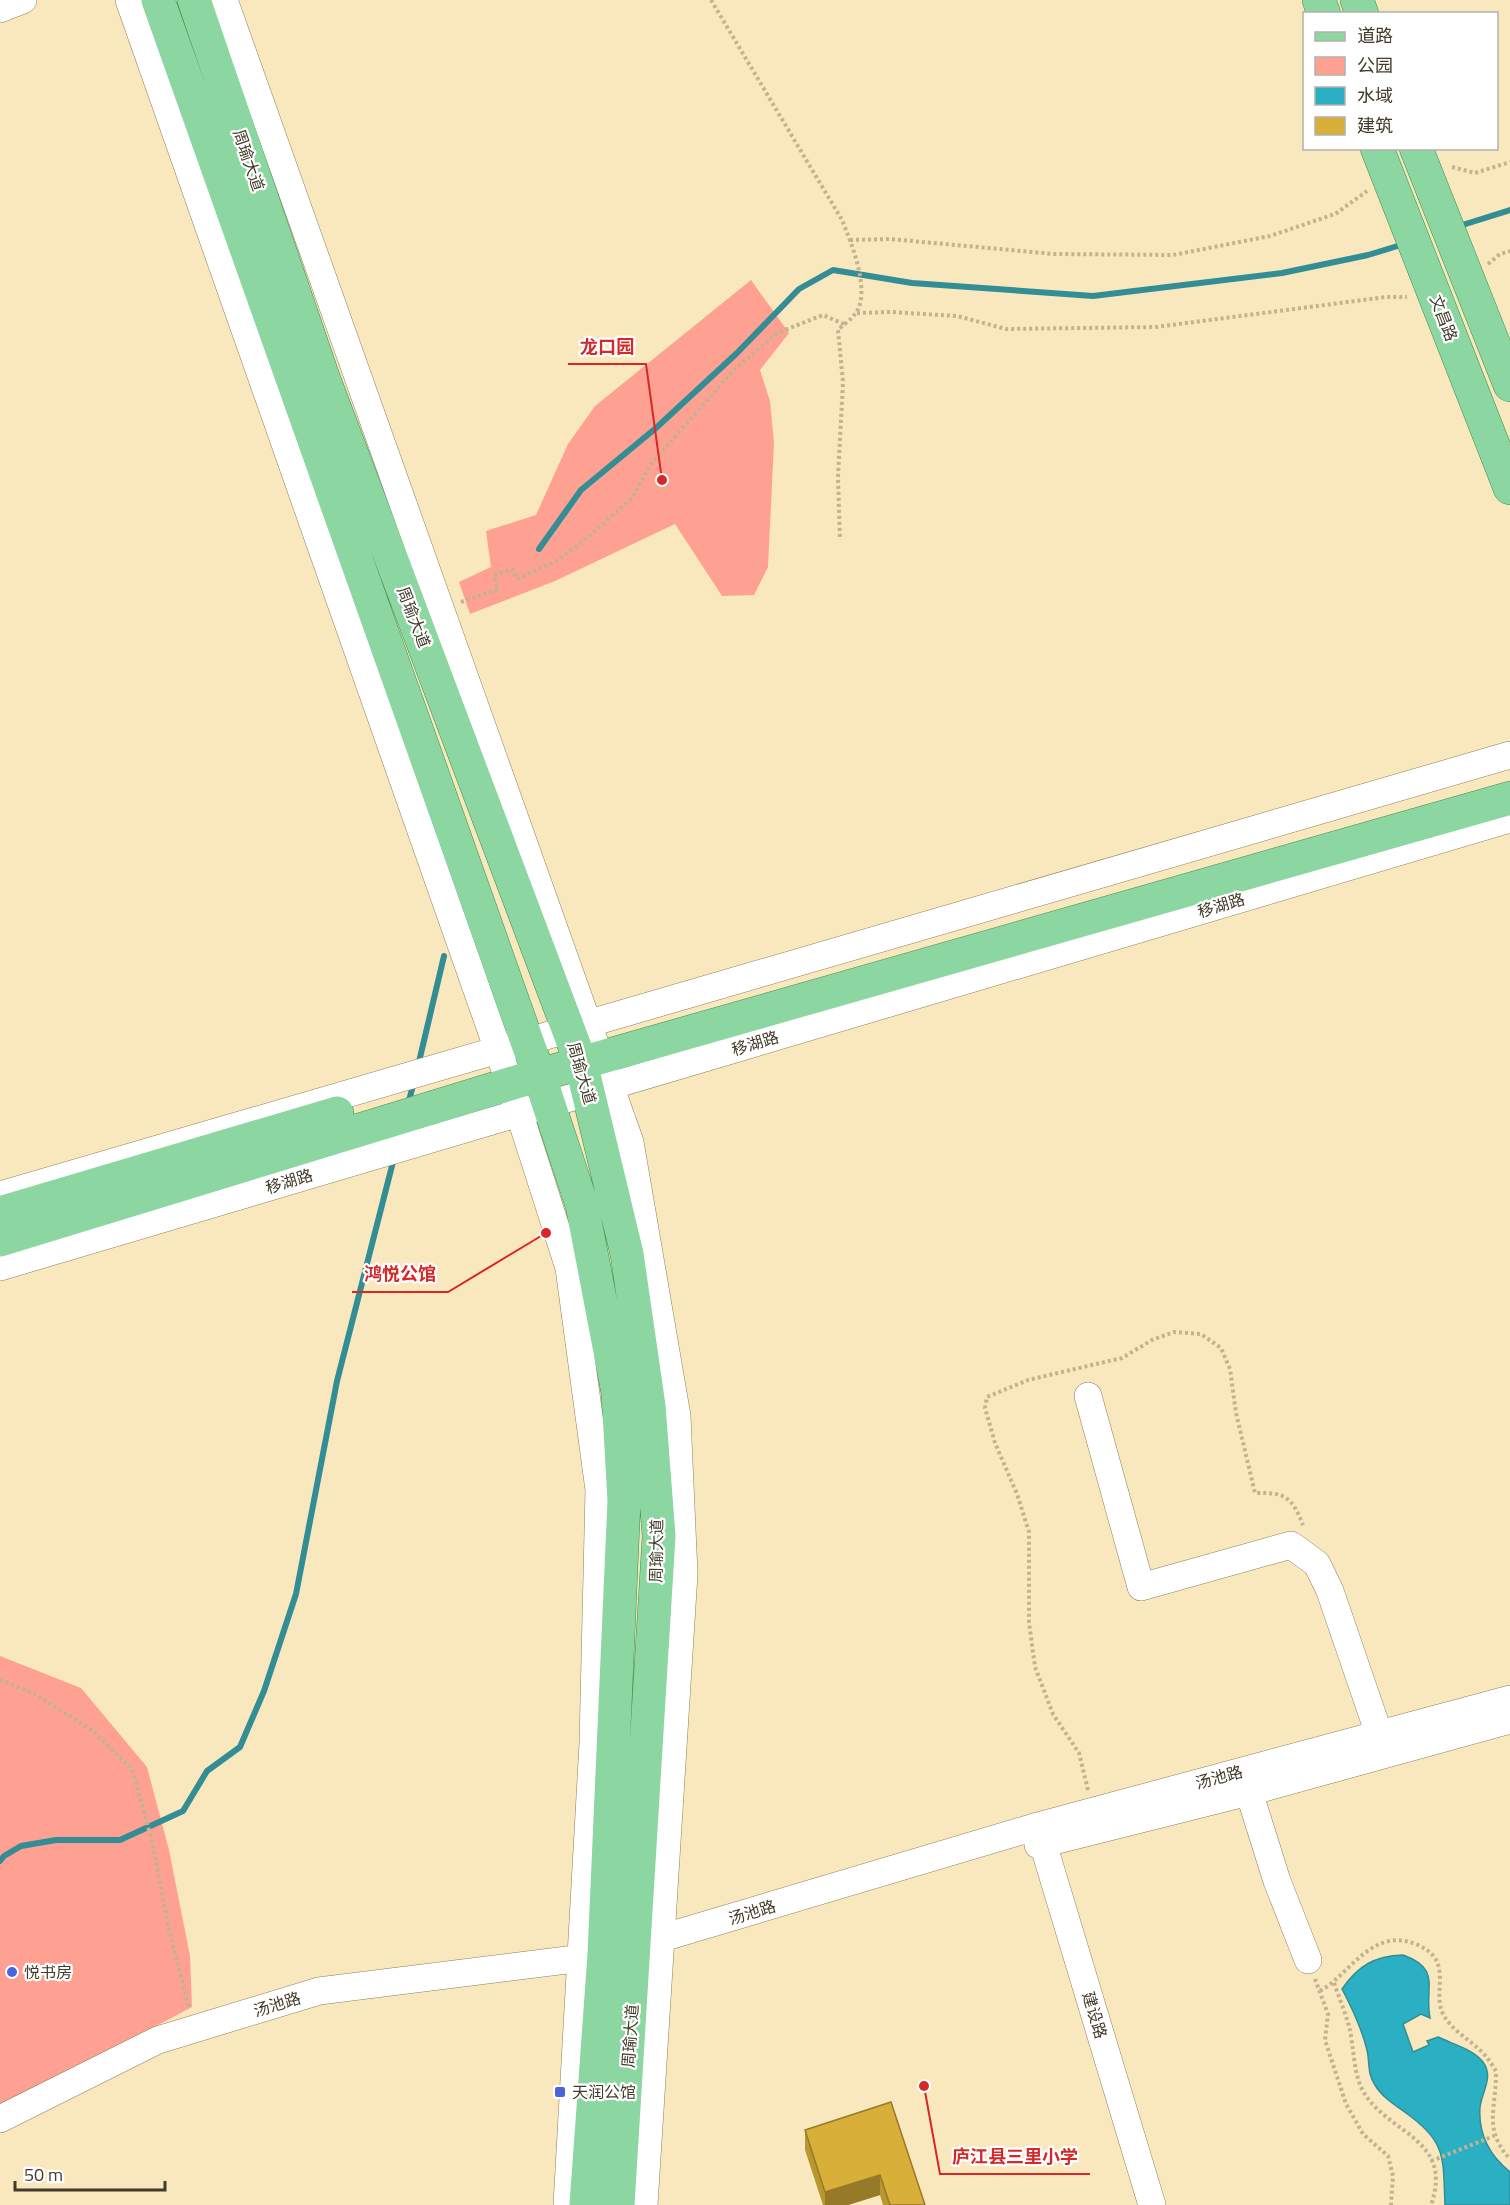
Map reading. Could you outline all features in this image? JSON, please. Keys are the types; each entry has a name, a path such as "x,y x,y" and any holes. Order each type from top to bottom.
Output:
{"main road":[{"name":"周瑜大道","path":"158,0 522,1073 582,1205 618,1393 624,1501 618,2205"},
{"name":"周瑜大道","path":"194,0 323,377 588,1054 627,1254 649,1406 659,1536 620,1956 586,2205"},
{"path":"1420,160 1510,386"},
{"name":"文昌路","path":"1386,171 1510,488"},
{"name":"移湖路","path":"588,1054 1510,779"},
{"name":"移湖路","path":"0,1240 407,1107 522,1073 1510,798"},
{"name":"移湖路","path":"0,1213 407,1107"}],"street":[{"path":"0,9 23,0"},
{"path":"129,0 522,1073"},
{"path":"224,0 440,609 588,1054"},
{"name":"移湖路","path":"588,1054 1510,755"},
{"name":"移湖路","path":"588,1054 1510,819"},
{"name":"移湖路","path":"0,1195 407,1107 522,1073"},
{"name":"移湖路","path":"0,1267 407,1107"},
{"path":"1088,1396 1141,1587 1291,1545 1317,1564 1330,1591 1379,1734"},
{"name":"汤池路","path":"0,2135 165,2053 324,2005 620,1956 1379,1734 1510,1699"},
{"name":"汤池路","path":"1040,1835 1249,1792 1510,1720"},
{"path":"1249,1792 1277,1881 1308,1960"},
{"name":"建设路","path":"1040,1835 1152,2205"},
{"path":"567,2205 620,1956"},
{"path":"620,1956 644,2205"},
{"name":"汤池路","path":"0,2119 158,2040 319,1991 620,1956"}],"path":[{"path":"711,0 842,220 857,265 862,293 857,313 838,330 843,382 838,477 840,540"},
{"path":"1420,160 1475,173 1510,162"},
{"path":"850,240 890,239 1054,254 1173,255 1270,236 1335,214 1386,171"},
{"path":"857,313 891,312 957,316 1006,329 1156,327 1386,297 1432,288"},
{"path":"440,609 498,589 494,575 512,568 517,579 558,560 587,538 632,498 651,464 733,371 777,333 823,315 844,324"},
{"path":"0,1680 36,1694 93,1731 132,1769 151,1835 169,1930 194,2029"},
{"path":"1320,1991 1335,1983 1348,1964 1372,1947 1402,1942 1430,1951 1439,1967 1442,2011 1450,2026 1484,2054 1496,2071 1492,2105 1494,2136 1510,2159"},
{"path":"1308,1960 1329,2014 1325,2040 1346,2104 1363,2133 1388,2156 1394,2176 1391,2205"},
{"path":"1335,1983 1349,2027 1362,2089 1377,2109 1428,2150 1437,2189 1431,2205"},
{"path":"1431,2162 1494,2136"}],"green space":[{"path":"751,280 789,333 760,370 770,401 774,443 768,567 754,595 722,596 675,524 555,581 470,614 459,582 491,567 486,531 536,515 568,444 595,406"},
{"path":"0,1656 81,1688 147,1767 169,1850 190,1956 192,2007 0,2109"}],"water":[{"path":"1403,1955 1423,1966 1429,1980 1430,2018 1421,2014 1403,2024 1413,2052 1429,2045 1427,2041 1438,2037 1479,2057 1486,2068 1487,2079 1480,2107 1481,2126 1491,2151 1510,2172 1510,2205 1445,2205 1443,2163 1436,2142 1419,2123 1385,2097 1372,2081 1362,2034 1342,1989 1354,1974 1375,1960"}],"building":[{"path":"891,2102 925,2205 890,2205 880,2175 825,2192 805,2130"}],"waterway":[{"path":"1456,227 1510,210"},
{"path":"539,549 581,490 656,428 737,353 799,289 833,270 912,283 1093,296 1282,273 1368,255 1404,244"},
{"path":"418,1066 444,956"},
{"path":"408,1104 414,1082"},
{"path":"0,1861 21,1846 56,1840 120,1840 183,1811 207,1771 240,1747 264,1691 296,1594 337,1381 394,1158"}],"place":[{"name":"龙口园","path":"662,480"},
{"name":"鸿悦公馆","path":"546,1233"},
{"name":"悦书房","path":"12,1972"},
{"name":"庐江县三里小学","path":"924,2086"},
{"name":"天润公馆","path":"560,2092"}]}
